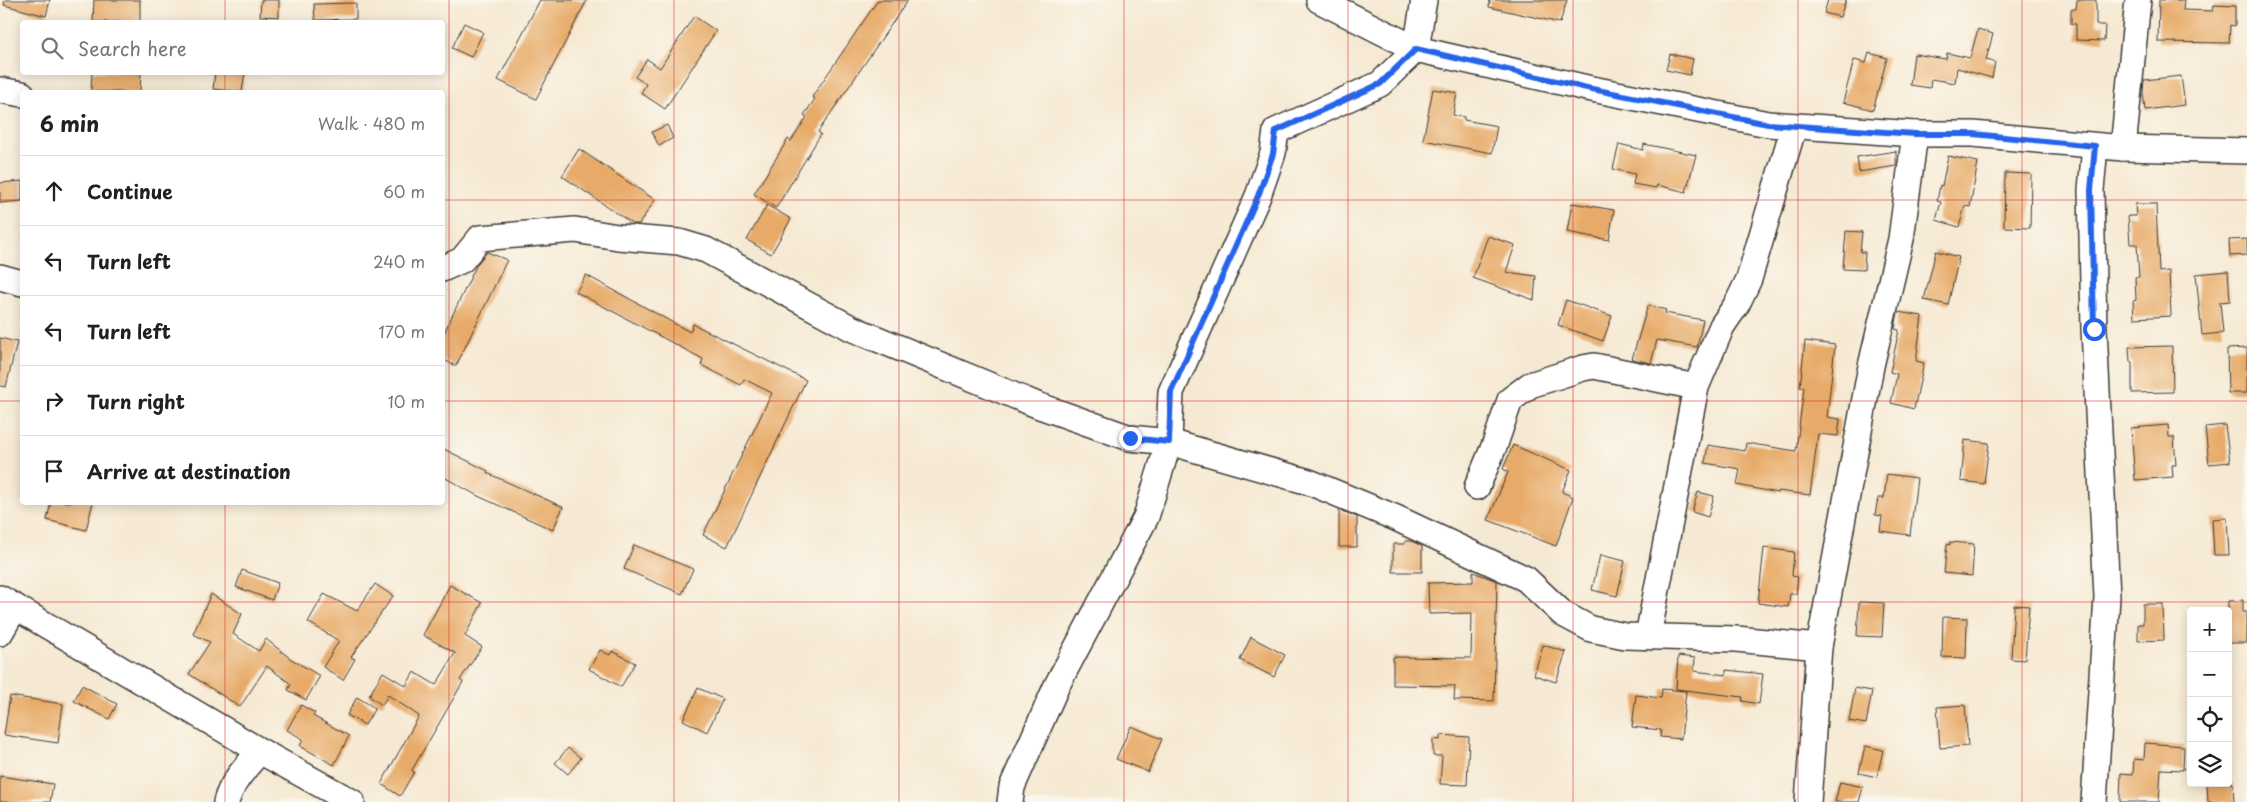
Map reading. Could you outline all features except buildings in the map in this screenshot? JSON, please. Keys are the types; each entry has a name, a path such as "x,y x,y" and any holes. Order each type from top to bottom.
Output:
{"street":[{"path":"1319,0 1416,49 1587,88 1768,124 1915,134 1973,134 2123,148 2247,151"},
{"path":"1010,802 1012,787 1057,685 1146,518 1169,442 1171,392 1258,196 1273,154 1276,131 1380,84 1416,49 1424,0"},
{"path":"2123,148 2138,0"},
{"path":"0,90 20,94"},
{"path":"1648,636 1696,387 1722,326 1737,304 1749,279 1794,126"},
{"path":"1808,802 1819,647 1871,366 1901,239 1915,134"},
{"path":"2094,802 2107,597 2094,329 2091,190 2095,146"},
{"path":"445,268 462,260 480,238 575,230 618,237 680,242 706,250 851,328 1037,405 1130,438 1169,442 1309,482 1405,522 1526,579 1563,614 1591,629 1625,636 1736,639 1819,647"},
{"path":"0,278 20,283"},
{"path":"1477,487 1495,444 1510,400 1530,385 1594,366 1696,387"},
{"path":"0,634 8,602 260,751 352,802"},
{"path":"226,802 230,790 241,772 260,751"}],"route":[{"path":"1130,438 1169,442 1171,392 1258,196 1273,154 1276,131 1380,84 1416,49 1587,88 1768,124 1915,134 1973,134 2095,146 2091,190 2094,329"}]}
